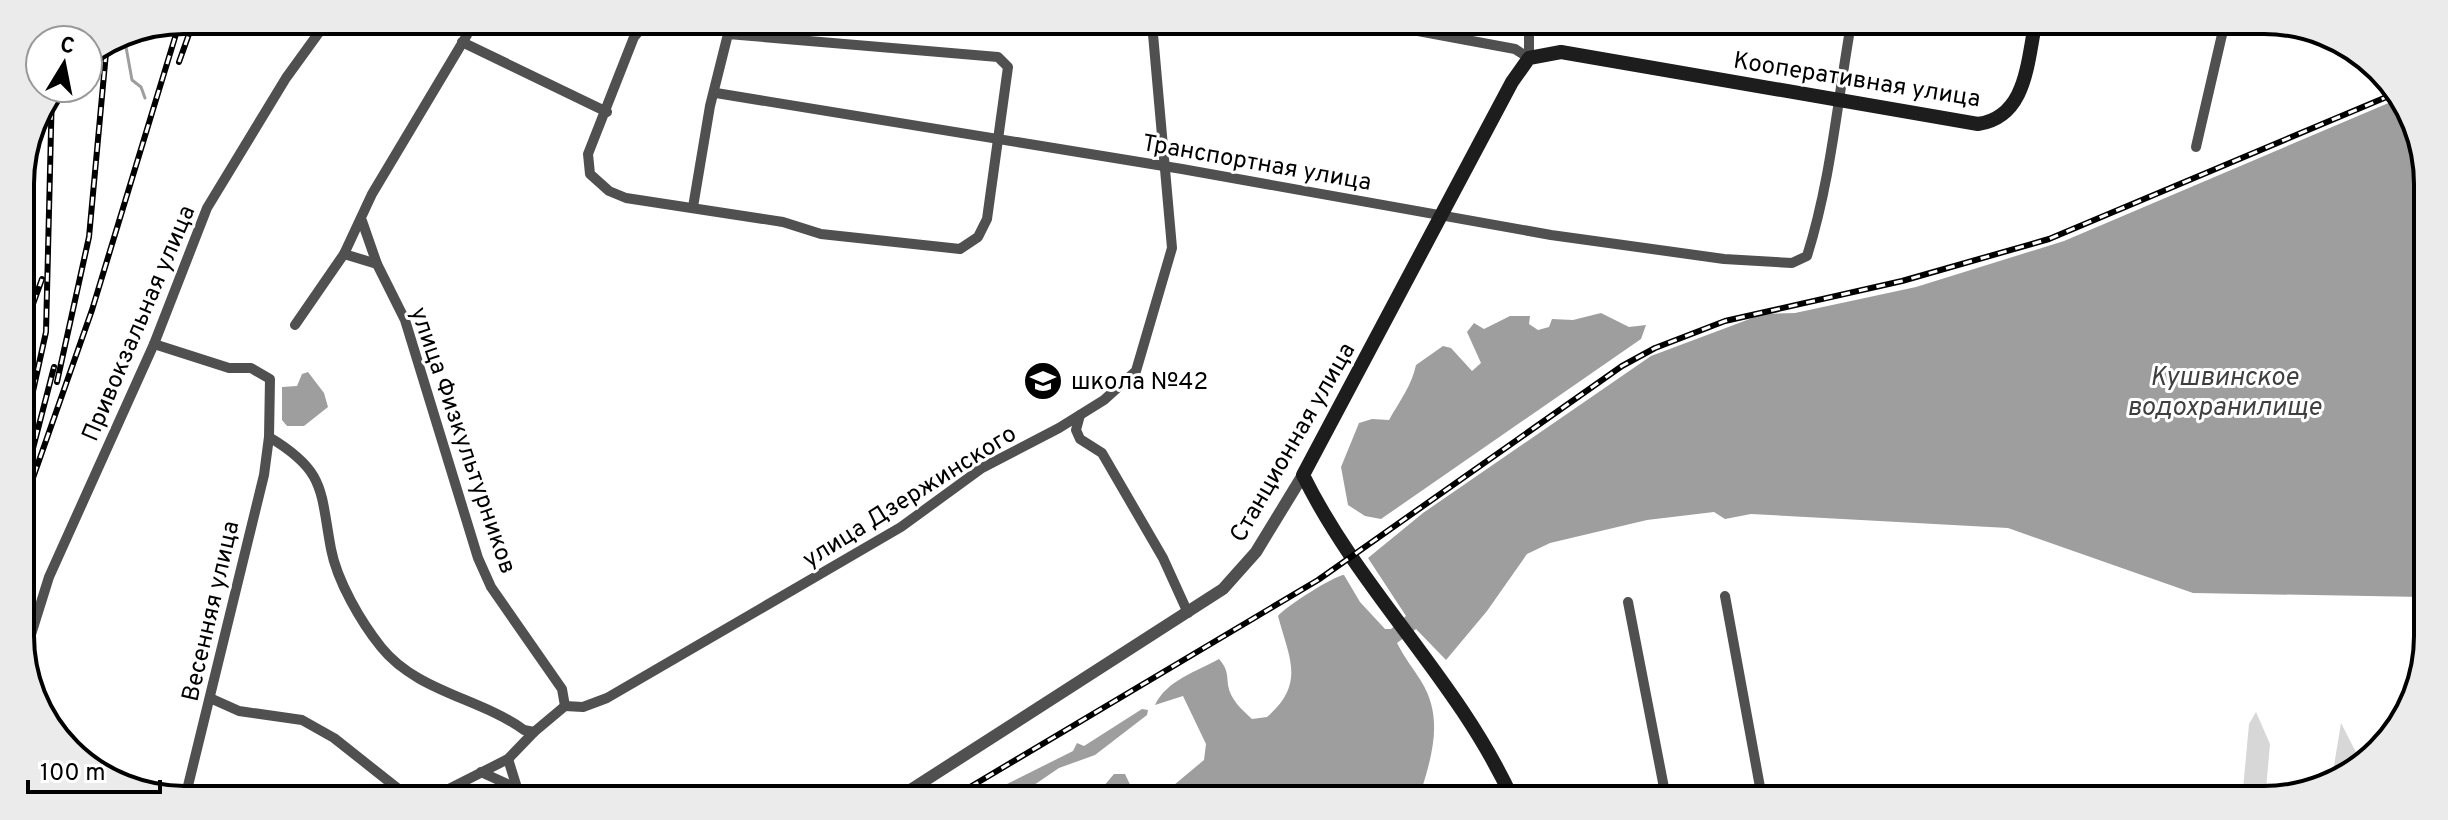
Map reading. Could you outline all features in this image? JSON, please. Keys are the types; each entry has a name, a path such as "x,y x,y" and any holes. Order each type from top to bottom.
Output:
{"main road":[{"name":"Кооперативная улица","path":"1529,58 1561,52 1978,124 2003,116 2018,98 2033,34"},
{"name":"Станционная улица","path":"1303,475 1496,107 1529,58"},
{"path":"1303,475 1380,601 1475,728 1506,786"}],"street":[{"name":"Привокзальная улица","path":"34,626 54,565 154,344 215,193 286,78 318,34"},
{"path":"295,325 344,254 372,194 465,34"},
{"path":"637,34 586,164 597,183 609,191 642,201 783,222 821,234 960,249 978,237 987,219 1007,76 1006,62 998,57 728,34 716,93 710,106 693,207"},
{"path":"1153,34 1166,166"},
{"name":"Кооперативная улица","path":"1434,34 1515,49 1529,58"},
{"path":"1529,34 1529,58"},
{"path":"1838,98 1849,34"},
{"path":"2196,147 2222,34"},
{"path":"462,42 607,112"},
{"name":"Транспортная улица","path":"716,93 1166,166 1551,235 1724,259 1792,263 1807,256 1819,217 1833,153 1838,98"},
{"name":"улица Дзержинского","path":"565,706 583,707 607,698 844,562 901,527 982,468 1080,415 1136,371 1157,288 1170,263 1172,248 1166,166"},
{"name":"улица Физкультурников","path":"362,221 377,264 405,320 478,558 491,587 562,689 565,706"},
{"path":"344,254 377,264"},
{"path":"154,344 229,368 251,368 270,379 269,437 296,453 321,486 332,550 344,585 381,647 414,674 529,731"},
{"path":"1080,415 1076,430 1080,439"},
{"path":"1048,435 1080,439 1102,453 1163,558 1188,613"},
{"name":"Весенняя улица","path":"188,786 264,475 269,437"},
{"name":"Станционная улица","path":"917,786 1223,589 1247,565 1303,475"},
{"path":"1725,596 1760,786"},
{"path":"1628,602 1664,786"},
{"path":"210,698 239,711 302,720 334,738 395,786"},
{"path":"454,786 508,759 525,743 529,731 565,706"},
{"path":"508,759 517,786"},
{"path":"481,772 508,786"}],"shaded area":[{"path":"2256,712 2270,744 2266,786 2243,786 2249,724"},
{"path":"2341,723 2357,754 2334,769"}],"water":[{"name":"Кушвинское водохранилище","path":"2390,103 2403,127 2414,175 2414,597 2193,593 2008,528 1751,514 1725,519 1714,512 1647,520 1550,543 1527,554 1487,611 1446,660 1416,629 1397,643 1421,681 1432,710 1434,739 1423,786 1174,786 1204,760 1206,744 1183,696 1155,705 1167,689 1219,659 1237,704 1252,719 1267,717 1287,693 1291,681 1290,657 1278,616 1282,612 1344,575 1360,602 1385,629 1391,629 1406,616 1368,558 1423,513 1651,356 1763,314 1795,313 1916,287 2064,241"},
{"path":"1601,313 1629,327 1646,325 1641,339 1381,519 1365,516 1348,505 1341,467 1359,423 1372,419 1389,420 1416,365 1443,346 1451,348 1472,371 1481,363 1467,332 1474,323 1484,329 1510,316 1530,316 1529,324 1538,330 1549,327 1552,319 1573,320"},
{"path":"308,372 324,393 328,407 304,426 287,426 282,420 282,387 297,386 302,374"},
{"path":"1142,709 1148,710 1147,715 1095,755 1059,768 1034,785 1037,786 1003,786 1073,751 1077,743 1084,746"},
{"path":"1114,774 1125,774 1131,786 1104,786"}],"waterway":[{"path":"124,46 132,80 141,87 145,98"}],"railway":[{"path":"34,475 92,310 176,34"},
{"path":"179,62 189,34"},
{"path":"57,382 89,237 106,56"},
{"path":"972,786 1318,580 1622,366 1655,348 1725,321 1902,281 2049,239 2386,97"},
{"path":"34,386 46,332 51,115"},
{"path":"34,301 42,279"},
{"path":"34,444 54,367"}],"place":[{"name":"школа №42","path":"1043,381"}]}
